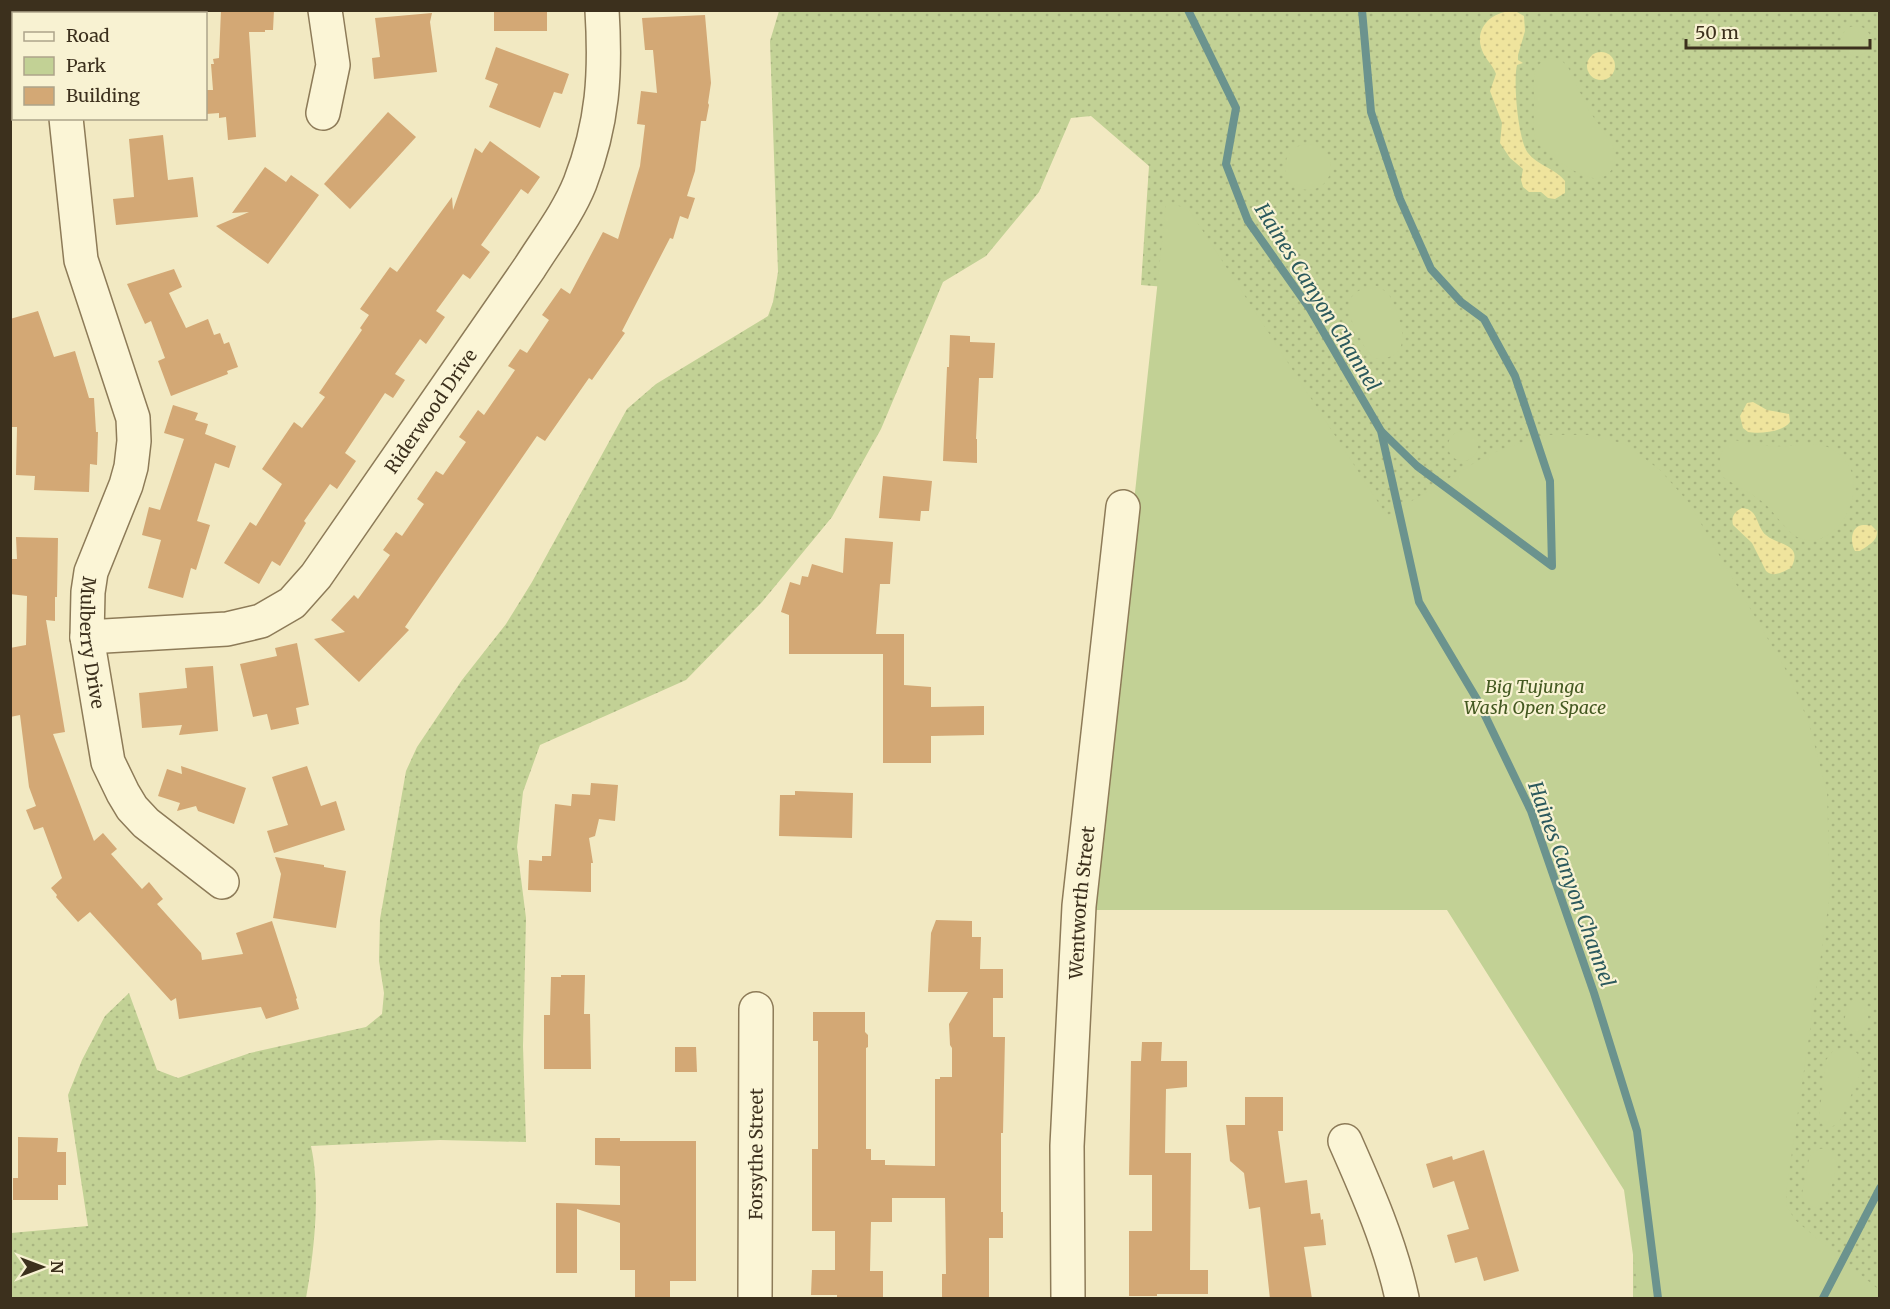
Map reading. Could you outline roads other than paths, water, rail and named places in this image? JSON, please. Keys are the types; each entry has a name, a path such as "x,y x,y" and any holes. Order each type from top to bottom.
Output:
{"street":[{"path":"323,112 333,65 325,10"},
{"name":"Riderwood Drive","path":"87,637 227,629 261,621 292,603 316,576 530,267 579,185 595,138 604,92 602,10"},
{"name":"Mulberry Drive","path":"66,120 81,260 133,418 134,441 128,476 91,572 86,609 87,637 108,762 132,808 146,823 222,882"},
{"name":"Wentworth Street","path":"1068,1299 1067,1146 1079,906 1123,507"},
{"name":"Forsythe Street","path":"755,1299 756,1009"},
{"path":"1345,1141 1375,1209 1395,1266 1402,1299"}],"waterway":[{"name":"Haines Canyon Channel","path":"1188,10 1236,108 1226,164 1248,221 1310,309 1381,431 1419,602 1478,701 1531,811 1594,993 1637,1131 1658,1298"},
{"name":"Haines Canyon Channel","path":"1362,10 1371,112 1400,199 1431,269 1461,302 1484,319 1515,376 1550,481 1552,566 1417,466 1382,432"},
{"name":"Haines Canyon Channel","path":"1823,1298 1880,1188"}],"park label":[{"name":"Big Tujunga Wash Open Space","path":"1535,696"}]}
